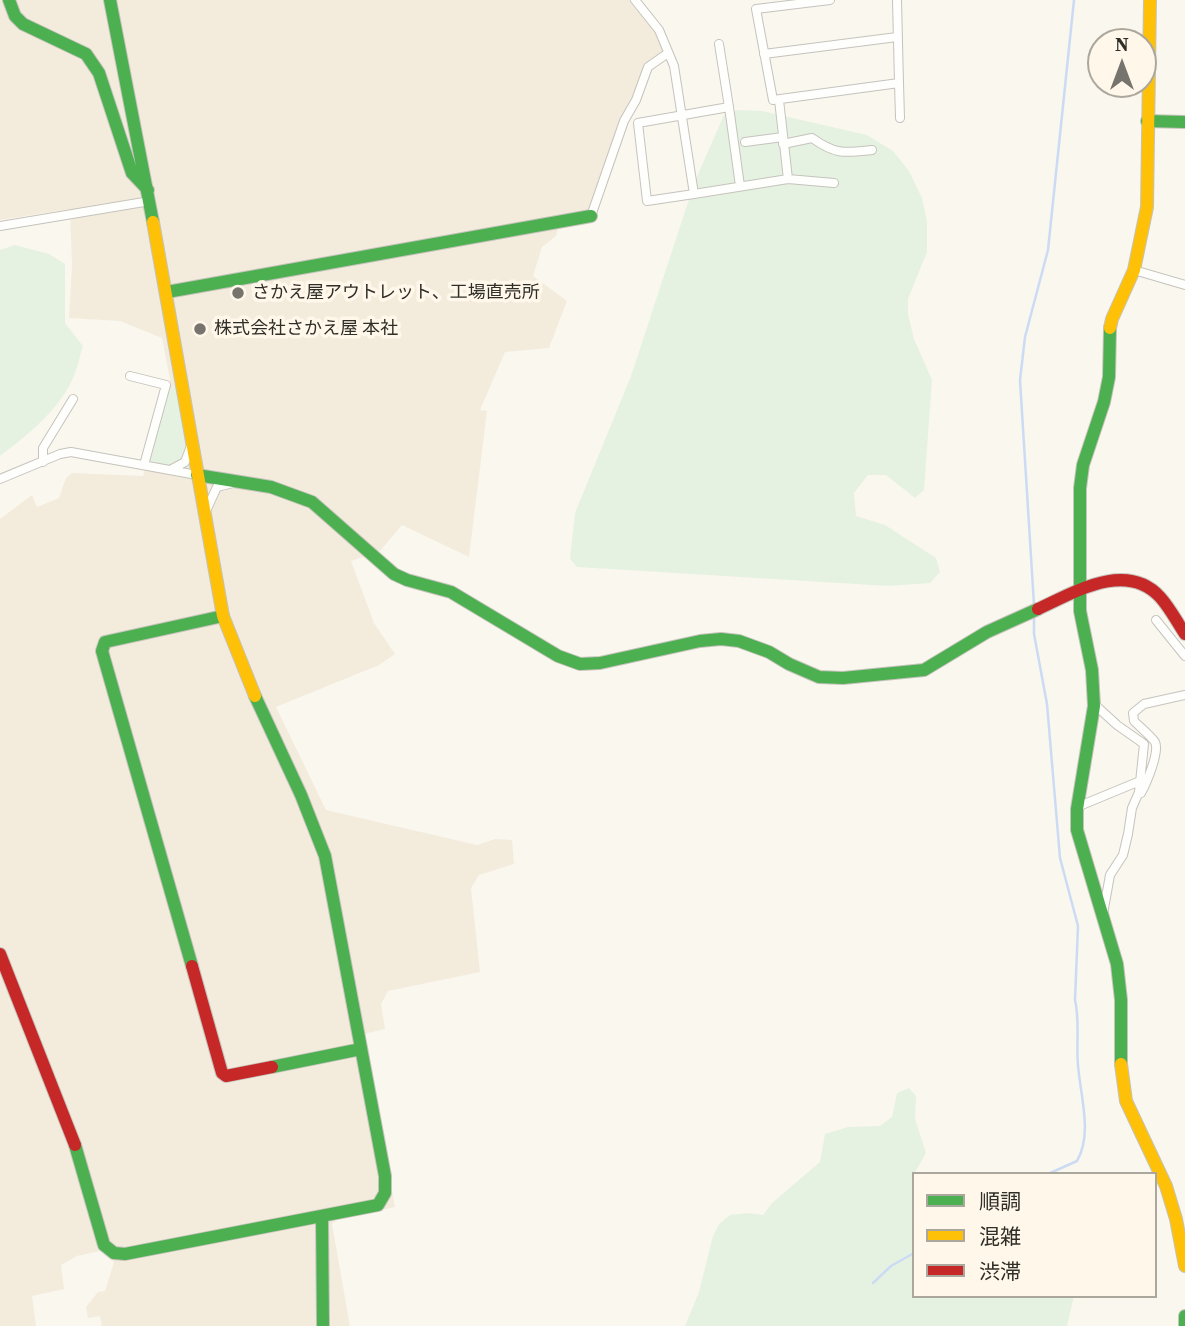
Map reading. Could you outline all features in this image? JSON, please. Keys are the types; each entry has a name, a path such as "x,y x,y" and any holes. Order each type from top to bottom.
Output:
{"street":[{"path":"9,0 15,16 23,24 86,54 99,73 132,173 149,196"},
{"path":"0,954 78,1152 107,1249 125,1254 379,1205 385,1193 385,1176 325,856 314,823 236,656 223,616 167,292 111,0"},
{"path":"635,0 659,30 674,66 694,194"},
{"path":"830,0 786,3 757,9 773,100 899,83"},
{"path":"897,0 900,118"},
{"path":"1150,0 1147,207 1134,270 1112,319 1109,336 1109,377 1082,476 1080,611 1092,670 1093,703 1077,807 1079,841 1115,957 1119,984 1120,1060 1126,1101 1166,1186 1176,1219 1185,1266"},
{"path":"764,54 897,37"},
{"path":"719,44 740,186"},
{"path":"167,292 591,216 624,121 636,100 648,67 668,53"},
{"path":"779,100 788,179"},
{"path":"729,107 638,123 647,201 788,179 834,183"},
{"path":"1147,121 1185,122"},
{"path":"745,142 812,138 828,150 842,154 872,150"},
{"path":"0,226 149,196"},
{"path":"1134,270 1185,285"},
{"path":"130,376 166,385 144,465"},
{"path":"43,461 43,449 73,399"},
{"path":"169,470 176,469 185,462 192,442"},
{"path":"0,478 71,452 286,490 312,502 394,574 452,592 524,637 558,656 580,664 600,663 700,640 721,639 739,641 769,652 819,677 842,678 924,670 987,632 1080,590 1114,579 1143,585 1160,597 1185,634"},
{"path":"205,519 208,503 218,487 228,483 243,483"},
{"path":"223,616 106,642 102,650 222,1073 226,1076 361,1049"},
{"path":"1156,620 1185,656"},
{"path":"1135,801 1143,789 1156,747 1154,741 1134,721 1133,713 1144,705 1185,695"},
{"path":"1093,703 1117,726 1144,744 1140,781 1123,855 1110,875 1102,916"},
{"path":"1077,807 1140,781"},
{"path":"322,1217 323,1326"},
{"path":"1185,1316 1185,1326"}],"shaded area":[{"path":"0,0 630,0 656,32 663,52 648,63 607,158 590,212 561,217 556,236 542,247 533,276 567,301 549,348 505,352 480,410 487,411 469,557 402,525 380,551 351,561 374,623 395,654 379,665 276,707 326,810 477,845 495,839 512,840 514,864 479,875 471,888 480,972 388,991 381,1004 385,1029 364,1034 395,1207 339,1218 332,1224 350,1326 102,1326 100,1316 88,1318 86,1307 98,1292 105,1291 114,1262 100,1251 77,1256 61,1265 64,1289 32,1296 36,1326 0,1326 0,519 32,495 37,507 59,498 66,478 72,473 143,476 170,379 162,338 120,321 69,318 72,266 70,209 0,220"}],"green space":[{"path":"738,110 762,111 867,135 893,151 909,171 922,198 927,221 927,252 908,299 908,314 914,339 932,380 924,490 915,498 886,475 868,475 854,493 856,516 885,525 936,558 940,572 930,583 888,586 577,567 570,559 575,513 631,376 695,181 724,115"},
{"path":"15,245 49,254 65,264 65,323 83,346 75,373 53,409 0,456 0,250"},
{"path":"175,387 182,416 185,450 177,464 166,465 149,461 168,388"},
{"path":"909,1088 916,1096 915,1119 926,1153 915,1172 912,1172 912,1298 1074,1298 1067,1326 685,1326 699,1292 713,1236 719,1224 730,1215 763,1215 772,1203 820,1162 825,1134 848,1127 880,1126 892,1117 897,1093"}],"waterway":[{"path":"1034,605 1020,380 1025,337 1048,250 1074,0"},
{"path":"1034,616 1034,634 1047,704 1060,858 1078,926 1075,1000 1078,1065 1085,1126 1082,1150 1077,1161 1052,1172"},
{"path":"873,1283 891,1266 912,1254"}],"traffic: fast":[{"path":"9,0 15,16 23,24 86,54 99,73 132,173 148,190"},
{"path":"110,0 153,222"},
{"path":"1147,121 1185,122"},
{"path":"167,292 591,216"},
{"path":"1110,328 1109,377 1104,402 1083,465 1080,488 1080,611 1092,670 1094,706 1077,809 1077,830 1117,964 1121,1000 1121,1064"},
{"path":"197,475 271,487 312,502 394,574 451,592 558,656 580,664 600,663 700,641 721,639 739,641 769,652 819,677 843,678 924,670 987,632 1038,609"},
{"path":"192,966 102,651 105,642 223,616"},
{"path":"75,1145 104,1245 114,1253 125,1254 378,1205 385,1193 385,1176 325,856 301,795 255,696"},
{"path":"272,1067 361,1049"},
{"path":"322,1217 323,1326"},
{"path":"1185,1316 1185,1326"}],"traffic: slow":[{"path":"1110,328 1134,270 1147,207 1150,0"},
{"path":"153,222 223,616 255,696"},
{"path":"1121,1064 1126,1101 1166,1186 1176,1219 1185,1266"}],"traffic: jam":[{"path":"1038,609 1099,583 1132,581 1146,586 1160,597 1185,634"},
{"path":"0,954 75,1145"},
{"path":"192,966 222,1073 226,1076 272,1067"}],"place":[{"name":"さかえ屋アウトレット、工場直売所","path":"238,293"},
{"name":"株式会社さかえ屋 本社","path":"200,329"}]}
